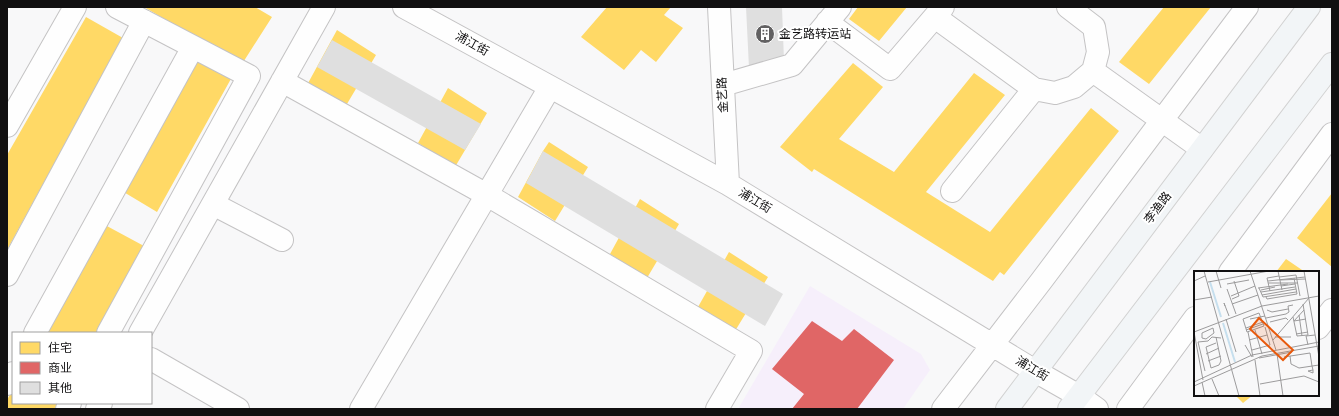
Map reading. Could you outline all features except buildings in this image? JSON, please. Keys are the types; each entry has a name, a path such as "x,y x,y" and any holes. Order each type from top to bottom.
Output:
{"main road":[{"name":"李渔路","path":"1007,409 1309,7"},
{"path":"1074,403 1332,64"}],"street":[{"path":"7,126 75,7"},
{"path":"109,332 249,76 117,7"},
{"path":"141,332 324,7"},
{"name":"浦江街","path":"404,7 728,184 1035,371 1074,403 1097,409"},
{"name":"金艺路","path":"719,7 728,184"},
{"path":"943,409 1247,7"},
{"path":"723,85 792,65 833,15 890,69 939,12 1034,89 1054,93 1074,87 1093,71 1098,52 1094,27 1075,9"},
{"path":"7,275 144,21"},
{"path":"36,332 193,47"},
{"path":"1093,71 1202,149"},
{"path":"282,81 487,195 751,351 717,409"},
{"path":"361,409 550,87"},
{"path":"952,191 1034,89"},
{"path":"1231,271 1332,134"},
{"path":"213,204 282,240"},
{"path":"1319,327 1332,310"},
{"path":"1128,409 1194,319"},
{"path":"152,360 238,409"},
{"path":"7,384 12,375"}],"shaded area":[{"path":"810,286 921,354 930,370 903,409 738,409"}],"place":[{"name":"金艺路转运站","path":"765,34"}]}
